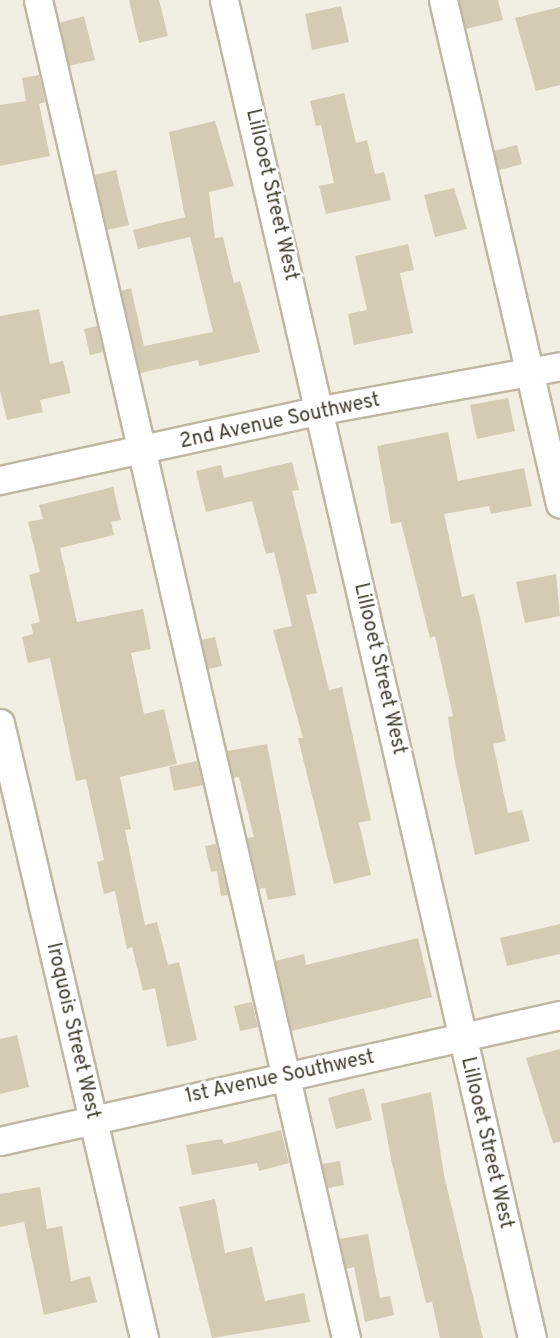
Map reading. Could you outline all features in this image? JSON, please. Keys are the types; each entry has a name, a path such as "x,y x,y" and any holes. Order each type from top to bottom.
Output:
{"street":[{"path":"38,0 140,452 288,1076 346,1338"},
{"name":"Lillooet Street West","path":"225,0 321,410 462,1040 532,1338"},
{"path":"443,0 560,504"},
{"name":"2nd Avenue Southwest","path":"0,480 140,452 321,410 560,366"},
{"name":"Iroquois Street West","path":"0,723 144,1338"},
{"name":"1st Avenue Southwest","path":"0,1141 93,1118 462,1040 560,1014"}],"building":[{"path":"129,0 159,0 168,36 139,43"},
{"path":"459,0 498,0 503,20 466,29"},
{"path":"341,6 349,42 312,50 305,14"},
{"path":"560,7 560,85 536,91 515,18"},
{"path":"84,16 95,60 69,66 59,23"},
{"path":"39,75 45,102 39,104 50,156 0,166 0,105 26,101 22,78"},
{"path":"344,93 356,143 367,140 375,174 384,172 391,200 326,214 319,186 334,183 321,125 316,126 310,101"},
{"path":"215,121 234,186 209,192 215,238 223,237 234,283 240,281 260,352 199,366 198,360 140,373 121,291 131,288 144,346 213,332 190,237 138,249 133,230 185,217 169,132"},
{"path":"517,145 522,164 499,170 494,151"},
{"path":"116,170 129,225 107,230 95,175"},
{"path":"454,188 467,229 435,237 424,195"},
{"path":"408,244 414,270 400,273 413,333 354,345 348,314 367,310 355,256"},
{"path":"39,309 50,364 63,361 71,393 40,400 43,412 7,420 0,391 0,316"},
{"path":"97,326 103,352 90,355 84,329"},
{"path":"508,398 515,431 477,439 470,405"},
{"path":"448,432 458,481 524,468 532,506 491,514 489,506 444,514 462,597 474,594 479,613 506,741 493,744 508,813 522,810 530,841 475,855 455,762 448,717 453,716 435,636 430,638 401,522 391,524 377,446"},
{"path":"292,462 299,490 292,491 317,593 306,595 329,690 342,687 371,820 359,823 371,875 334,884 298,738 303,738 273,630 292,626 274,552 266,554 252,501 206,512 196,471 221,465 224,478"},
{"path":"113,487 121,520 111,522 114,535 60,548 77,622 143,609 151,649 131,653 144,714 164,709 177,764 120,777 131,829 125,830 145,925 157,922 168,965 179,962 197,1040 167,1047 155,988 143,991 132,947 127,949 115,891 104,894 97,862 104,860 86,779 76,781 50,658 28,663 22,637 33,634 31,624 40,622 29,575 40,572 28,522 43,519 39,505"},
{"path":"556,574 560,616 525,623 516,582"},
{"path":"215,637 222,666 208,669 201,640"},
{"path":"267,744 296,895 268,900 265,888 259,889 247,838 254,837 239,777 233,778 227,751"},
{"path":"197,761 203,785 174,791 169,767"},
{"path":"216,844 228,895 221,896 217,871 211,872 205,846"},
{"path":"560,924 560,954 507,966 500,938"},
{"path":"418,938 432,997 291,1031 275,961 304,954 306,965"},
{"path":"252,1002 258,1027 240,1031 234,1006"},
{"path":"17,1035 29,1087 0,1094 0,1039"},
{"path":"560,1049 560,1142 553,1143 526,1058"},
{"path":"364,1088 372,1120 336,1129 328,1098"},
{"path":"431,1092 444,1175 483,1338 440,1338 432,1302 426,1303 391,1159 381,1104"},
{"path":"281,1130 289,1163 259,1171 257,1163 192,1175 186,1145 222,1139 224,1144"},
{"path":"340,1161 344,1185 328,1188 322,1164"},
{"path":"40,1187 47,1229 62,1226 71,1281 90,1276 97,1302 44,1315 24,1222 0,1227 0,1194"},
{"path":"215,1199 225,1253 252,1247 265,1301 304,1293 310,1322 212,1338 179,1207"},
{"path":"368,1234 380,1298 390,1296 394,1315 365,1322 354,1267 346,1269 339,1239"}]}
